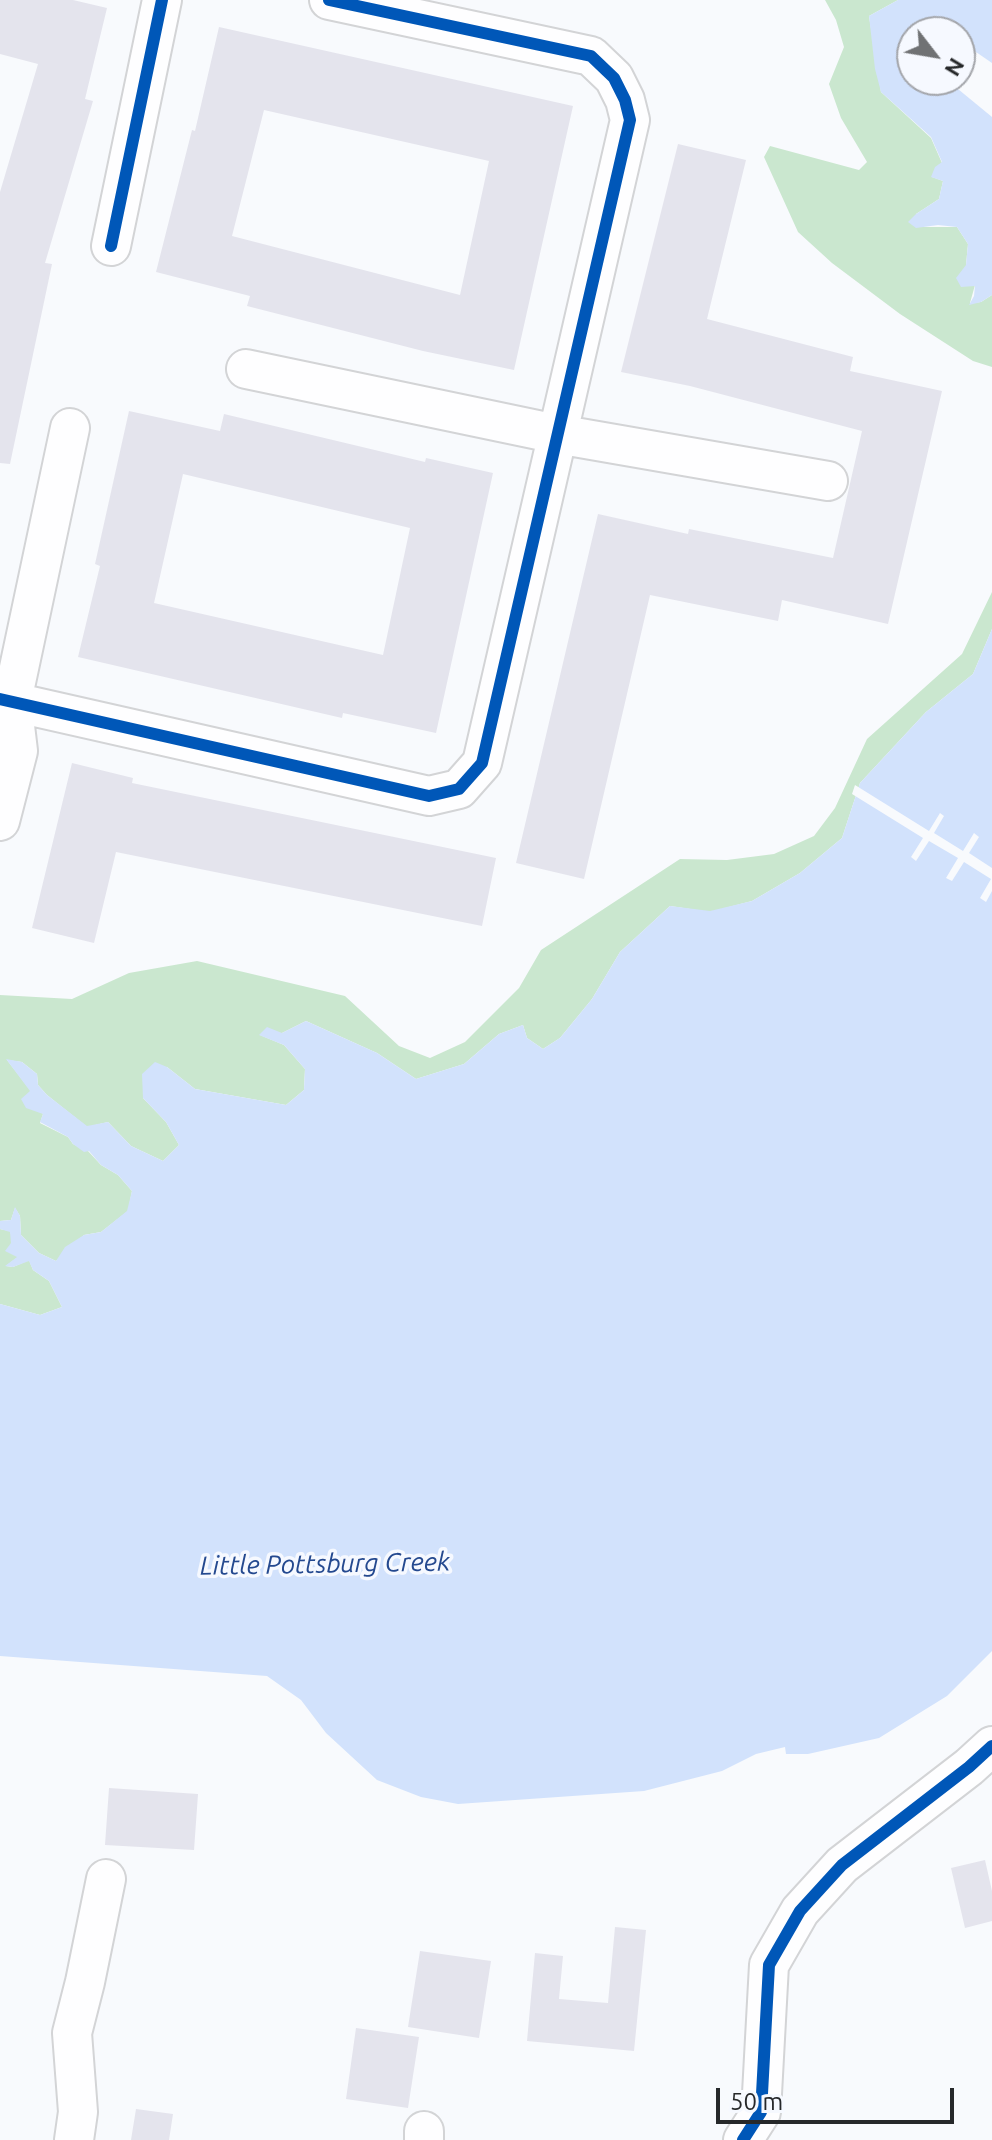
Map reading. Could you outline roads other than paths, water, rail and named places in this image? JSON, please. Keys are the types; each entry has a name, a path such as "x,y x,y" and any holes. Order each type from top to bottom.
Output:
{"street":[{"path":"111,246 162,0"},
{"path":"6,700 429,796 459,789 482,763 630,120 625,100 614,78 591,56 329,0"},
{"path":"246,369 557,434 828,481"},
{"path":"0,821 18,751 6,700 70,428"},
{"path":"743,2140 761,2112 769,1965 800,1911 842,1865 992,1746"},
{"path":"74,2140 78,2112 72,2033 106,1879"}],"water":[{"path":"898,0 992,0 992,295 981,302 969,305 975,286 961,287 956,278 966,265 968,244 957,227 938,225 916,228 908,222 939,199 943,181 931,177 935,167 942,162 931,137 881,92 869,16"},
{"name":"Little Pottsburg Creek","path":"992,629 992,1651 947,1696 879,1738 808,1754 786,1754 785,1747 756,1754 722,1771 644,1791 458,1804 421,1797 377,1780 326,1733 301,1700 267,1676 0,1656 0,1304 40,1315 62,1307 49,1281 33,1270 29,1261 13,1267 5,1266 17,1257 5,1251 11,1243 10,1232 0,1229 0,1221 11,1220 15,1207 20,1216 21,1235 39,1253 56,1261 65,1247 84,1235 101,1232 127,1211 132,1191 89,1151 84,1152 68,1137 40,1122 43,1114 26,1108 21,1099 30,1091 6,1059 22,1062 37,1074 38,1085 47,1095 87,1126 108,1122 131,1146 163,1161 179,1145 166,1122 143,1098 142,1074 155,1062 167,1067 195,1089 286,1105 304,1090 305,1069 284,1045 259,1035 267,1027 282,1033 306,1021 377,1053 416,1079 464,1064 499,1034 523,1025 527,1038 543,1049 560,1038 592,999 620,952 670,906 710,911 752,901 800,873 842,838 860,783 926,712 973,674"}]}
